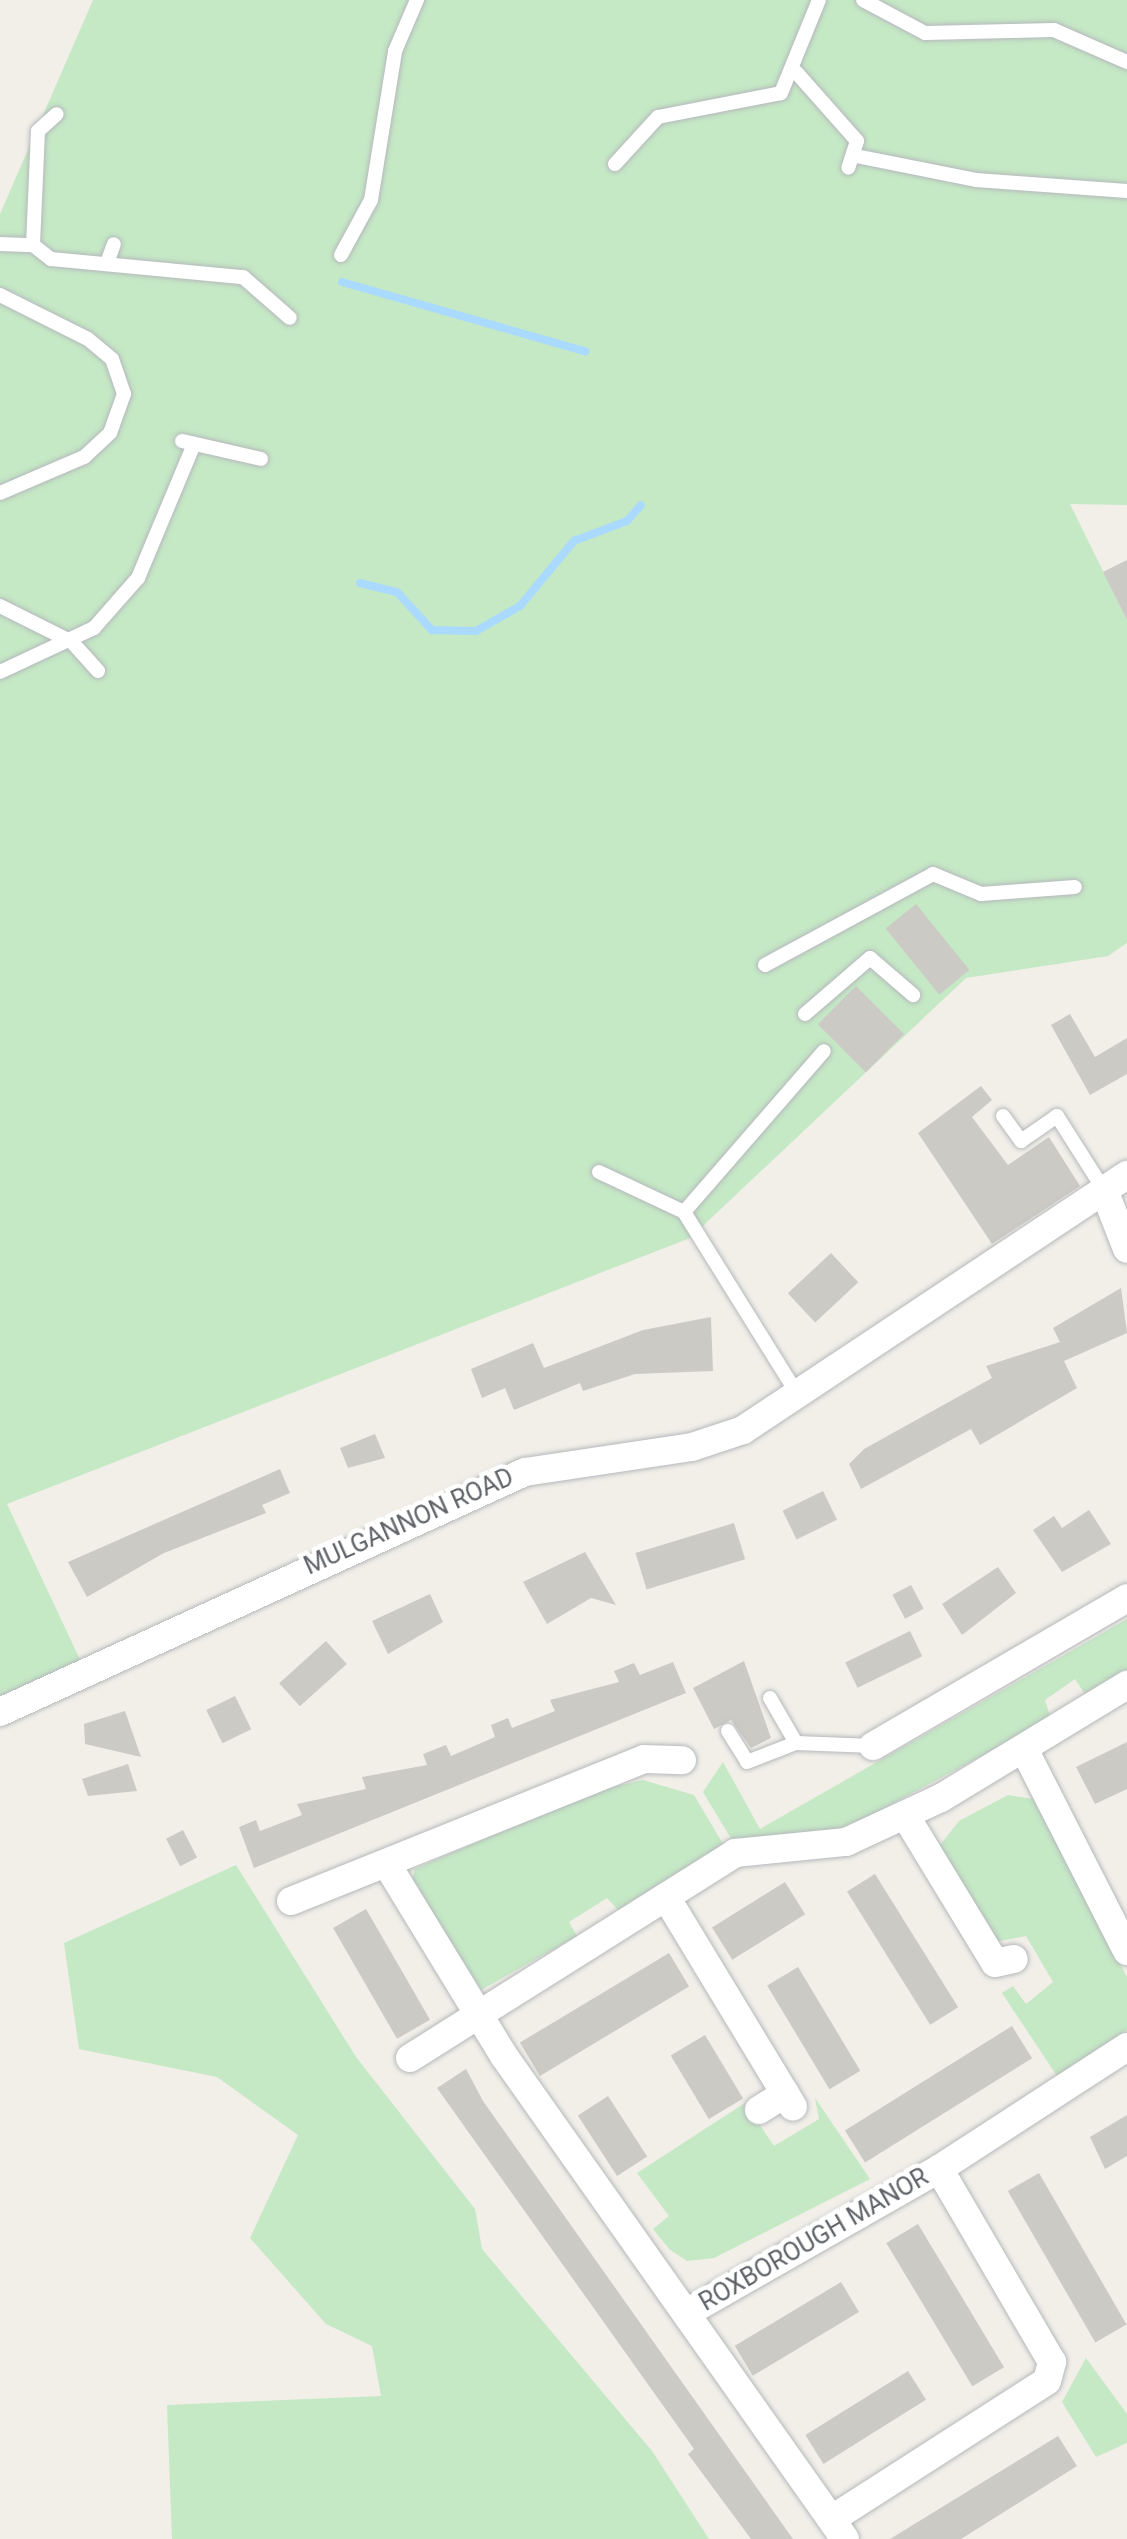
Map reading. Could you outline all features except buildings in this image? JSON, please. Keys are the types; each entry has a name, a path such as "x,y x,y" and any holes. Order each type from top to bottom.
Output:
{"street":[{"path":"1116,1183 1127,1248"},
{"name":"MULGANNON ROAD","path":"0,1712 492,1484 546,1467 692,1447 800,1399 1116,1183"},
{"path":"873,1746 1127,1598"},
{"path":"410,2058 480,2015 598,1931 666,1897 735,1853 846,1842 1024,1749 1127,1684"},
{"path":"1024,1749 1127,1952"},
{"path":"291,1901 388,1866 644,1759 682,1760"},
{"path":"904,1815 995,1963 1014,1959"},
{"name":"ROXBOROUGH MANOR","path":"388,1866 480,2015 630,2212 688,2312 838,2529 1047,2381 1052,2362 939,2169"},
{"path":"666,1897 789,2100 759,2110"},
{"name":"ROXBOROUGH MANOR","path":"688,2312 1006,2134 1127,2047"}],"lane":[{"path":"341,255 372,200 396,51 417,0"},
{"path":"615,164 658,117 781,93 796,72 798,33 820,0"},
{"path":"863,0 925,32 1054,30 1127,62"},
{"path":"796,72 857,141 852,162 976,180 1127,191"},
{"path":"33,245 38,131 57,114"},
{"path":"0,244 33,245 51,260 243,277 290,318"},
{"path":"107,263 114,244"},
{"path":"0,294 88,338 112,358 124,394 110,434 84,457 0,493"},
{"path":"0,672 72,642 138,578 188,442 260,459"},
{"path":"0,606 72,642 98,671"},
{"path":"765,966 933,874 981,894 1075,887"},
{"path":"805,1014 870,958 913,995"},
{"path":"684,1212 824,1051"},
{"path":"1004,1116 1021,1141 1057,1116 1116,1183"},
{"path":"599,1172 684,1212 800,1399"},
{"path":"770,1698 796,1743"},
{"path":"728,1731 747,1762 796,1743 873,1746"}],"green space":[{"path":"93,0 1127,0 1127,505 1070,504 1127,620 1127,943 1108,956 966,978 690,1238 7,1504 82,1664 0,1696 0,214"},
{"path":"1127,1619 1127,1672 1086,1696 1075,1679 1045,1700 1051,1719 845,1829 733,1842 703,1792 723,1762 760,1829"},
{"path":"643,1780 694,1795 723,1844 618,1910 607,1898 569,1922 577,1936 481,1990 412,1880 415,1869 591,1792"},
{"path":"1008,1795 1033,1799 1127,1977 1127,2030 1057,2076 1002,1993 1013,1986 1026,2004 1053,1982 1026,1936 995,1942 936,1850 959,1821"},
{"path":"236,1865 356,2057 475,2209 482,2249 652,2451 709,2539 172,2539 167,2405 381,2396 372,2346 326,2324 250,2238 298,2135 217,2077 79,2049 64,1943"},
{"path":"815,2098 870,2179 714,2258 687,2261 669,2249 653,2229 669,2216 637,2173 745,2103 774,2146 819,2119"},
{"path":"1086,2358 1127,2414 1127,2443 1096,2457 1062,2402"}],"waterway":[{"path":"342,282 585,351"},
{"path":"360,583 397,592 432,630 476,631 520,606 574,541 627,521 641,505"}]}
